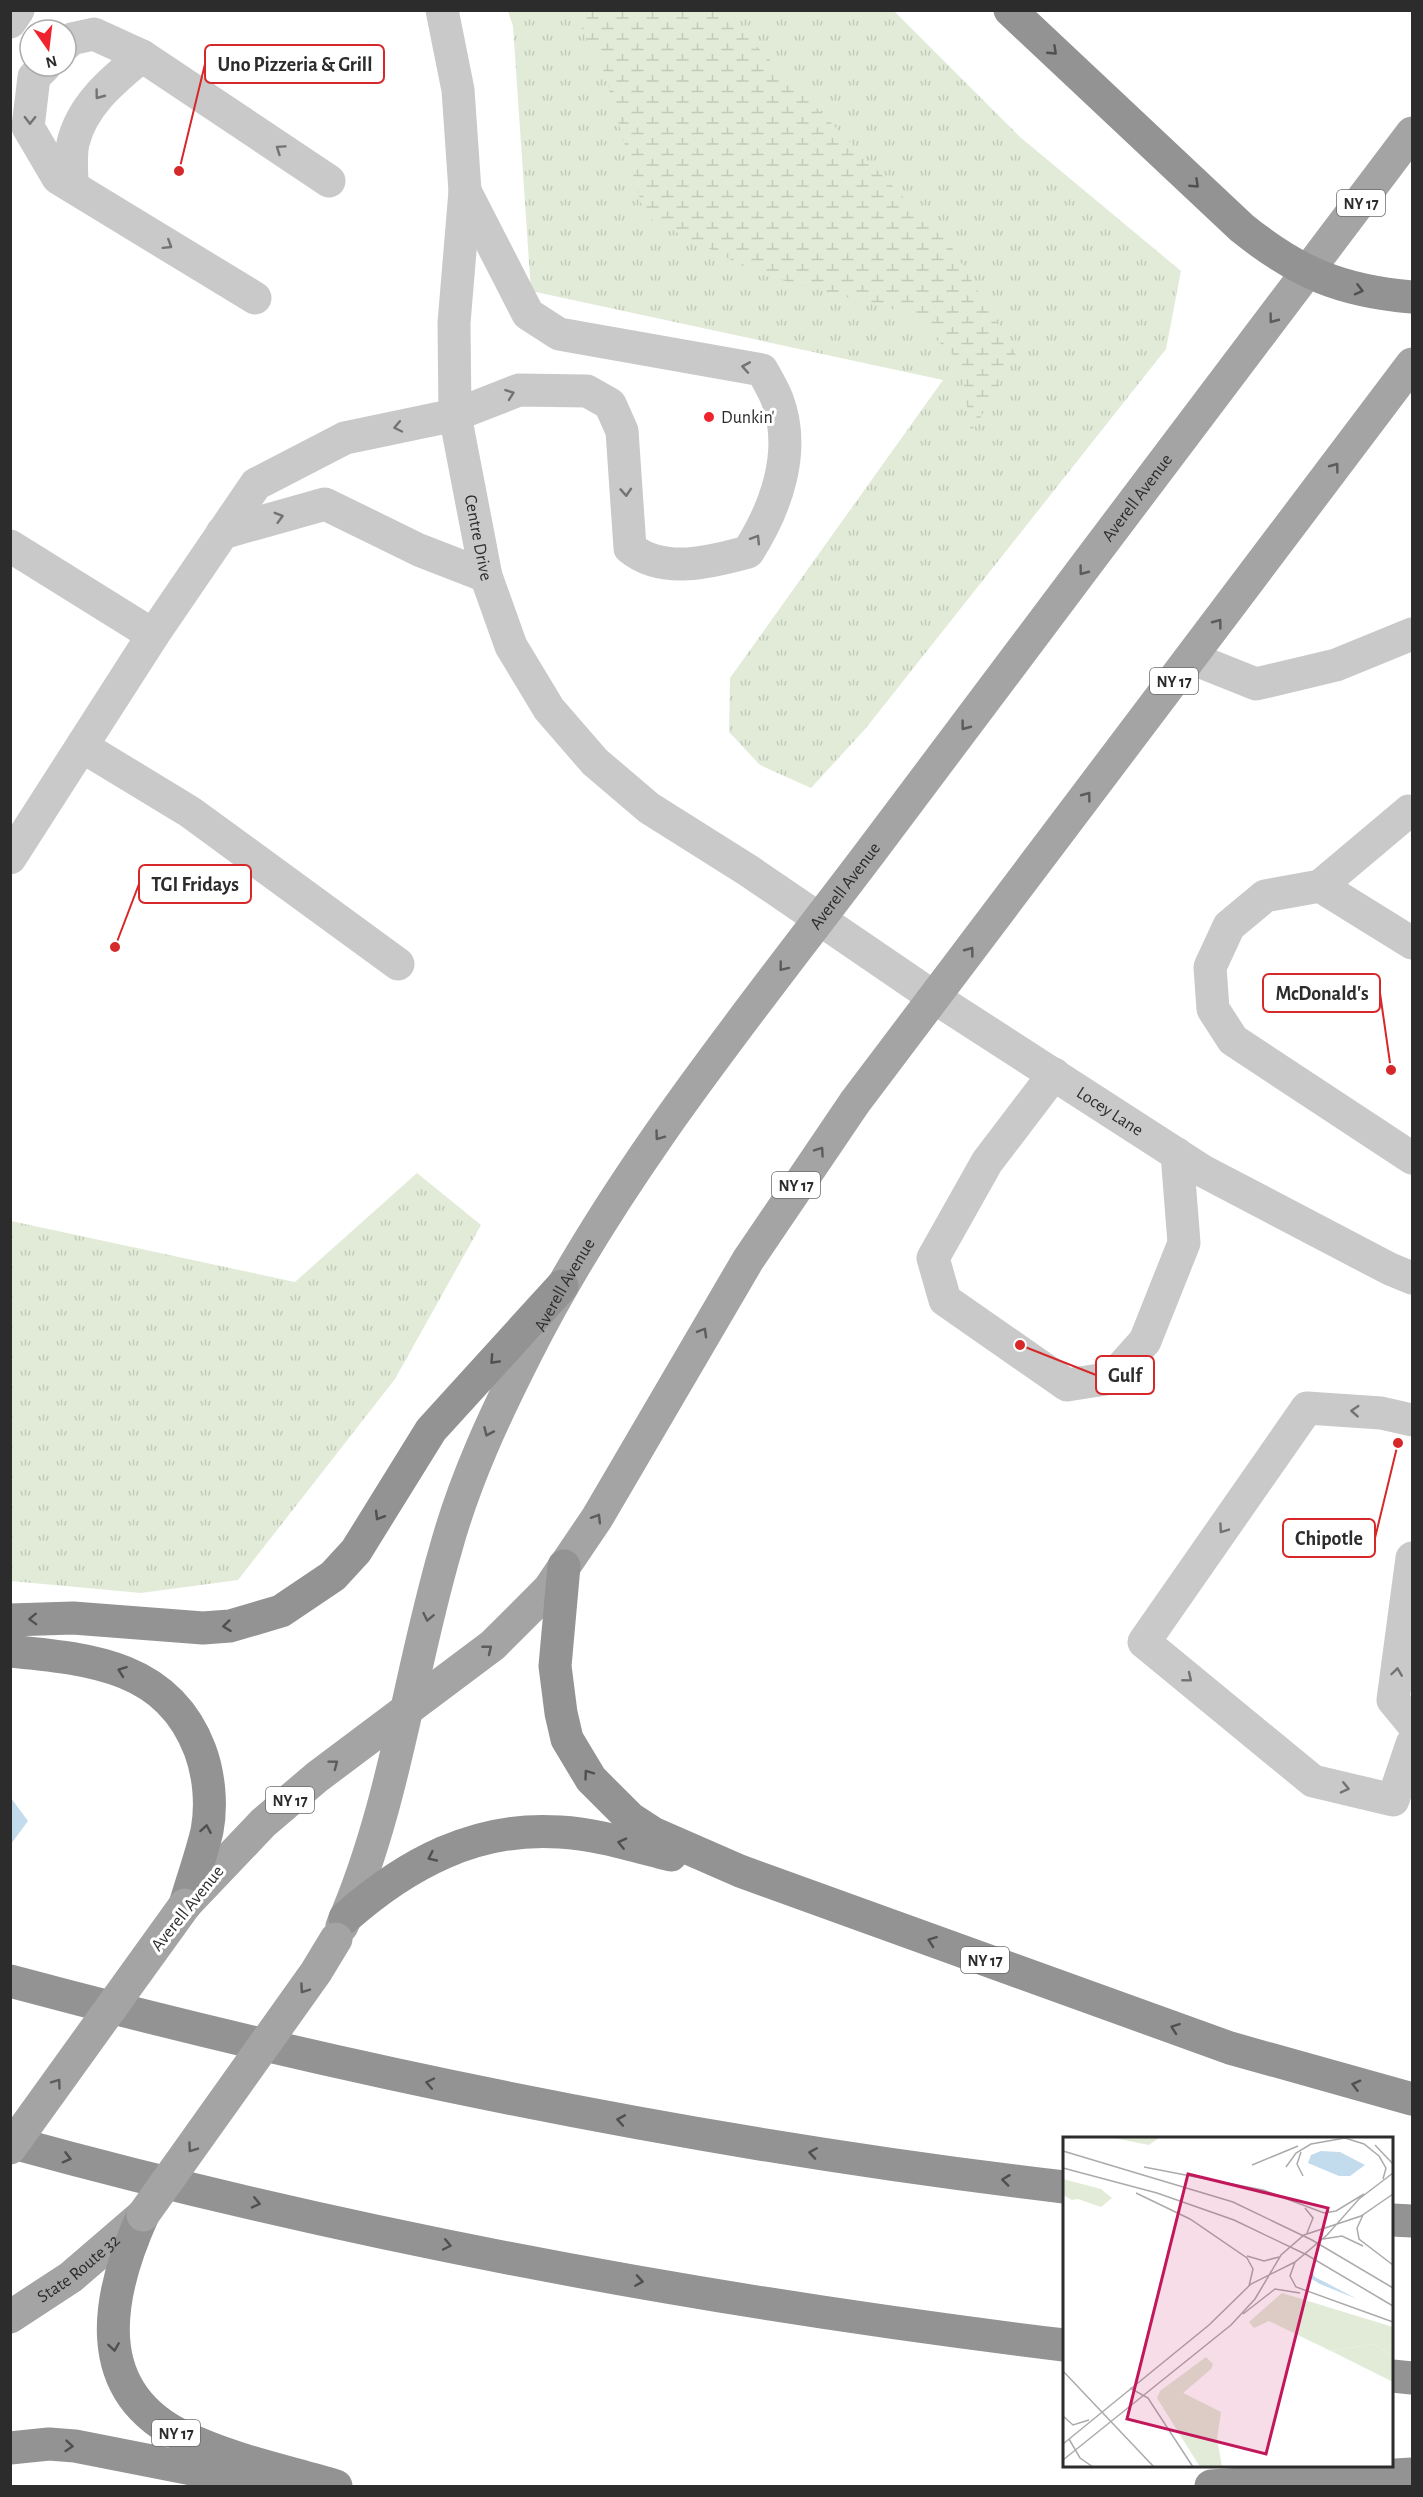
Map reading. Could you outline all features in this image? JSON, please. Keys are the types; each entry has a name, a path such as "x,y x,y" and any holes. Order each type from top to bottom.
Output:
{"highway":[{"path":"1010,10 1267,249 1309,273 1366,292 1413,297"},
{"path":"10,1620 73,1618 203,1628 230,1626 282,1611 333,1576 356,1551 431,1430 562,1286"},
{"name":"NY 17","path":"564,1566 556,1638 556,1676 565,1730 576,1757 591,1779 630,1818 653,1833 740,1871 1230,2048 1413,2099"},
{"path":"10,1651 90,1661 119,1669 141,1678 164,1694 181,1713 193,1732 201,1754 208,1801 207,1829 185,1905"},
{"path":"341,1929 392,1879 414,1865 458,1846 508,1834 534,1831 570,1833 740,1871"},
{"path":"10,1981 235,2039 545,2106 865,2162 1063,2187"},
{"path":"10,2142 205,2192 487,2254 922,2328 1063,2345"},
{"name":"NY 17","path":"143,2215 117,2289 112,2326 118,2366 136,2400 166,2428 203,2445 336,2487"},
{"path":"1393,2220 1413,2221"},
{"path":"1393,2376 1413,2378"},
{"path":"10,2448 50,2444 75,2446 249,2481 294,2487"},
{"path":"1211,2487 1413,2474"}],"main road":[{"name":"Averell Avenue","path":"143,2215 309,1982 341,1929 374,1845 408,1710 430,1609 460,1501 500,1406 562,1286 653,1144 819,920 1413,133"},
{"name":"Averell Avenue","path":"10,2148 185,1905 263,1823 317,1777 501,1638 529,1612 597,1518 707,1326 754,1250 855,1102 1413,364"},
{"name":"State Route 32","path":"10,2317 71,2277 143,2215"}],"street":[{"path":"10,22 18,10"},
{"name":"Centre Drive","path":"442,10 458,90 465,191 454,323 456,415 486,576 511,646 529,679 563,726 595,762 650,808 819,920"},
{"path":"78,37 94,34 142,56 329,181"},
{"path":"72,186 72,144 84,117 101,90 142,56"},
{"path":"34,78 28,127 58,178 255,298"},
{"path":"10,858 153,635 256,484 345,438 456,415 519,390 587,392 610,404 622,431 630,548 644,559 679,564 721,559 748,552 767,523 782,476 786,441 778,400 762,370 559,334 528,314 465,191"},
{"path":"222,533 325,504 419,550 486,576"},
{"path":"10,546 153,635"},
{"path":"1191,658 1256,684 1336,665 1413,634"},
{"path":"83,747 190,812 398,964"},
{"path":"1413,813 1409,811 1320,886 1264,896 1229,926 1210,968 1213,1009 1233,1040 1413,1158"},
{"path":"1320,886 1413,943"},
{"name":"Locey Lane","path":"819,920 935,998 1203,1171 1379,1264 1413,1278"},
{"path":"1054,1074 987,1162 933,1258 945,1300 1067,1385 1112,1377 1144,1341 1184,1243 1177,1154"},
{"path":"1413,1420 1380,1413 1307,1408 1144,1642 1313,1781 1403,1802 1413,1744"},
{"path":"1413,1558 1393,1700 1413,1723"}],"green space":[{"path":"508,11 894,11 1020,137 1181,271 1166,349 866,728 811,788 760,765 729,732 730,678 943,380 531,291 513,26"},
{"path":"572,11 722,11 951,246 1016,355 971,434 961,362 907,313 759,274 645,216 601,62"},
{"path":"417,1173 481,1225 395,1379 238,1580 141,1593 11,1581 11,1221 295,1282"}],"water":[{"path":"11,1798 28,1821 10,1844"}],"place":[{"name":"Uno Pizzeria & Grill","path":"179,171"},
{"name":"Dunkin'","path":"709,417"},
{"name":"TGI Fridays","path":"115,947"},
{"name":"McDonald's","path":"1391,1070"},
{"name":"Gulf","path":"1020,1345"},
{"name":"Chipotle","path":"1398,1443"}]}
